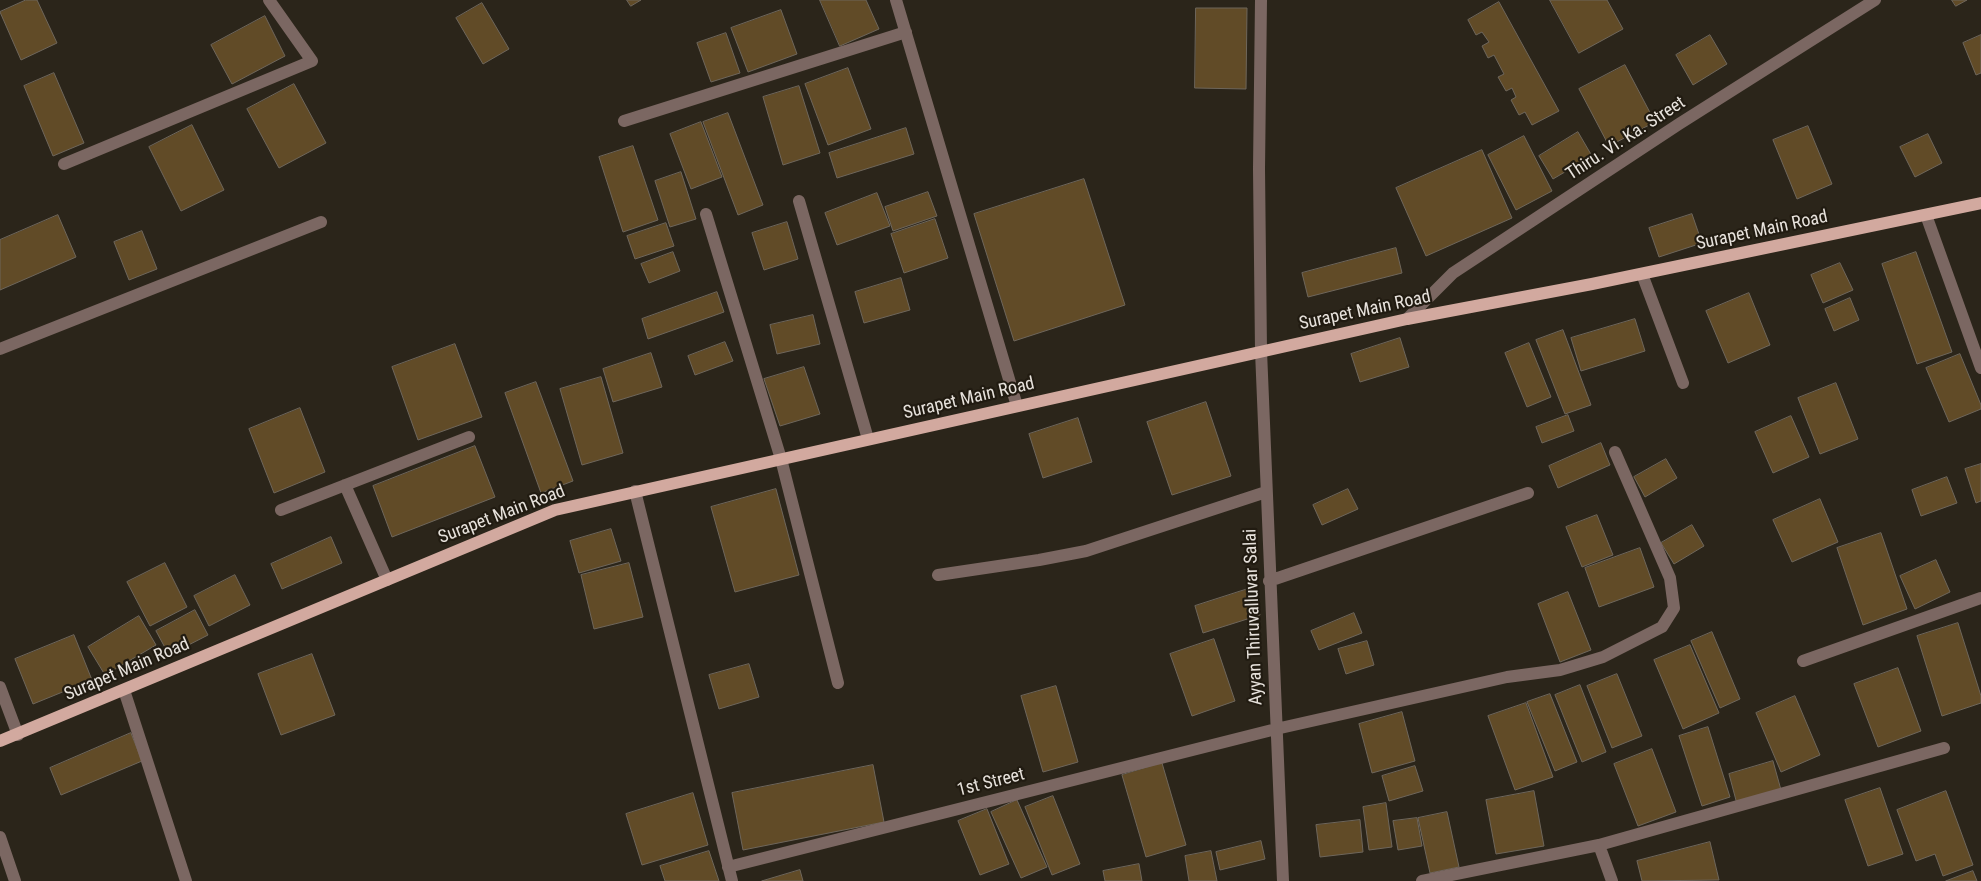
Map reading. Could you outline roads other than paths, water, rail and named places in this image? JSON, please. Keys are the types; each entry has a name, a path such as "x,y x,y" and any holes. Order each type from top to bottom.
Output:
{"main road":[{"name":"Surapet Main Road","path":"0,741 555,510 1407,319 1642,274 1981,203"}],"street":[{"path":"64,164 312,61 269,0"},
{"path":"896,0 1017,406"},
{"name":"Ayyan Thiruvalluvar Salai","path":"1261,0 1259,169 1261,351 1283,881"},
{"name":"Thiru. Vi. Ka. Street","path":"1407,319 1453,273 1874,0"},
{"path":"624,121 906,32"},
{"path":"799,201 868,439"},
{"path":"706,214 781,459 838,683"},
{"path":"1926,215 1981,368"},
{"path":"0,349 321,222"},
{"path":"1642,274 1683,383"},
{"path":"281,510 469,437"},
{"name":"1st Street","path":"728,868 1276,729 1507,677 1560,670 1602,657 1662,627 1674,608 1670,578 1615,452"},
{"path":"345,485 387,580"},
{"path":"634,491 732,881"},
{"path":"938,575 1086,551 1266,492"},
{"path":"1270,581 1528,493"},
{"path":"1803,662 1981,598"},
{"path":"0,687 18,735"},
{"path":"124,690 186,881"},
{"path":"1422,881 1599,844 1944,748"},
{"path":"0,837 15,881"},
{"path":"1599,844 1612,881"}]}
